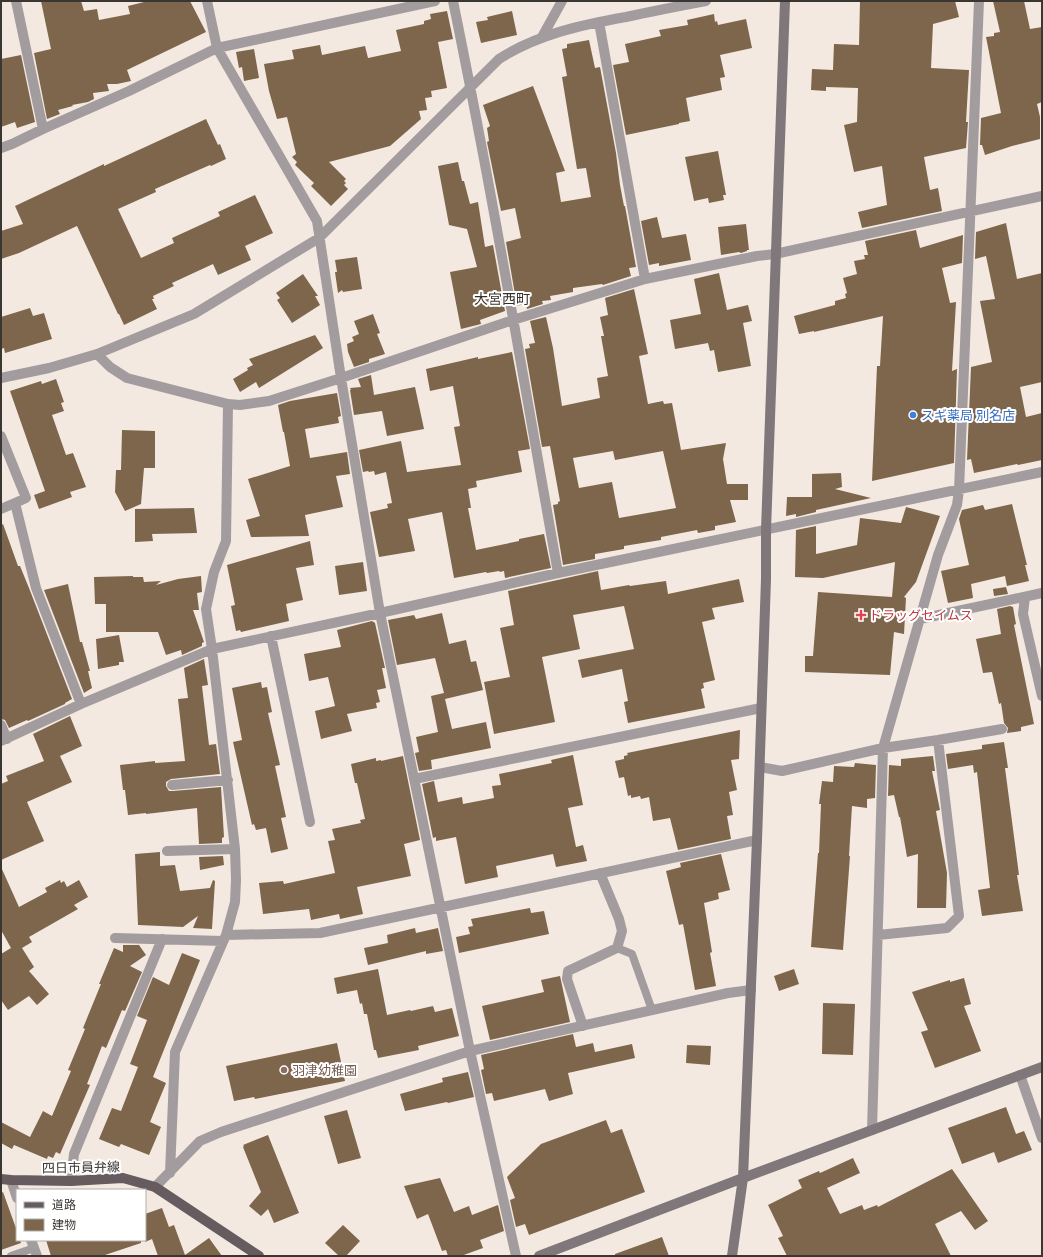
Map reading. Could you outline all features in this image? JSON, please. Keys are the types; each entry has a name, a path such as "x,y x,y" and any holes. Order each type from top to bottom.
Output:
{"main road":[{"name":"四日市員弁線","path":"6,1180 71,1181 123,1178 155,1187 259,1256"}],"street":[{"path":"16,1 43,129"},
{"path":"207,1 217,48 318,221 341,378 380,613 470,1051 516,1256"},
{"path":"1,148 129,91 217,48 436,1"},
{"path":"453,1 471,88 558,573"},
{"path":"542,37 562,1"},
{"path":"1,378 49,368 97,354 194,314 320,238 499,59 513,50 558,31 703,1"},
{"path":"732,1256 743,1178 751,990 760,767 775,254 785,1"},
{"path":"872,1130 883,748 938,555 956,504 959,490 979,1"},
{"path":"599,22 645,279"},
{"path":"97,354 110,368 127,378 228,404 240,405 269,401 513,320 645,279 757,256 775,254 1042,196"},
{"path":"170,1173 175,1052 225,938 235,902 235,849 228,780 206,609 214,572 226,540 228,404"},
{"path":"1,436 26,498 1,508"},
{"path":"1,725 4,740 81,704 212,649 558,573 1042,472"},
{"path":"15,503 36,588 81,704"},
{"path":"920,619 1042,593"},
{"path":"1025,597 1023,614 1042,696"},
{"path":"271,636 310,822"},
{"path":"414,779 762,708"},
{"path":"760,767 782,771 883,748 1002,729"},
{"path":"878,935 947,928 960,916 938,740"},
{"path":"172,785 228,780"},
{"path":"115,938 225,938 320,933 757,840"},
{"path":"167,852 235,849"},
{"path":"583,1026 567,979 568,971 618,948 622,931 619,919 600,873"},
{"path":"71,1181 74,1154 162,939"},
{"path":"155,1187 200,1141 221,1132 470,1051 728,993 751,990"},
{"path":"538,1256 1042,1067"},
{"path":"1020,1075 1042,1138"},
{"path":"6,1180 16,1196"}],"lane":[{"path":"618,948 632,954 652,1010"},
{"path":"11,1256 34,1248"}],"building":[{"path":"41,1 81,1 84,11 97,9 99,20 130,14 128,6 148,1 190,1 206,32 127,70 131,81 117,84 107,84 109,91 93,93 94,99 58,110 60,114 47,119 34,53 51,49"},
{"path":"860,1 955,1 959,17 933,24 931,68 969,70 966,148 924,157 930,190 938,188 942,211 862,228 858,212 887,205 882,166 854,172 844,125 857,122 858,88 826,87 826,91 811,90 812,69 833,70 834,44 859,45"},
{"path":"993,1 1024,1 1030,29 1042,27 1042,102 1037,104 1040,117 1040,139 985,155 982,145 980,145 981,118 1001,113 986,37 994,36 994,33 1000,32"},
{"path":"447,11 453,39 438,42 447,88 431,91 432,97 425,98 427,110 419,111 421,119 390,146 329,162 346,179 344,181 346,183 344,185 348,189 331,206 311,186 314,183 295,165 297,162 292,157 296,154 287,117 277,119 269,91 264,64 294,59 292,50 320,45 322,55 365,46 368,58 401,51 396,30 424,24 424,21 431,19 430,14"},
{"path":"512,11 517,35 481,43 476,22 488,20 487,17"},
{"path":"714,14 715,22 717,21 718,25 746,19 752,48 720,55 725,77 720,78 722,90 686,98 690,121 626,135 613,65 629,62 625,44 661,36 659,30 688,25 687,20"},
{"path":"589,40 595,68 600,67 616,153 620,185 636,267 629,268 631,276 603,285 573,288 573,292 550,296 551,300 542,301 543,304 527,309 526,303 517,306 506,242 521,238 515,208 501,211 487,142 489,141 487,128 490,126 483,105 533,86 565,171 556,173 561,202 591,197 586,168 577,169 562,77 567,76 562,49 567,48 567,44"},
{"path":"254,49 259,78 244,81 242,67 239,68 236,52"},
{"path":"21,55 35,122 17,128 15,122 1,127 1,59"},
{"path":"206,119 218,145 220,144 226,159 155,189 156,192 118,209 141,258 174,243 172,238 220,216 218,212 255,195 273,233 245,246 251,260 218,275 213,264 172,283 174,286 153,296 154,299 152,299 157,309 124,325 77,226 19,253 1,259 1,231 23,224 15,206 104,164 104,166"},
{"path":"718,151 726,195 723,195 724,200 709,203 708,198 694,201 685,157"},
{"path":"458,162 462,181 464,181 470,204 478,202 485,247 493,245 505,311 480,320 481,324 461,329 450,272 477,267 467,229 449,225 438,166"},
{"path":"657,217 662,238 686,234 691,260 659,266 659,263 649,265 641,221"},
{"path":"1006,223 1017,279 1042,273 1042,382 1020,387 1026,417 1042,413 1042,460 974,473 971,459 967,460 971,367 992,362 980,301 995,299 986,256 975,259 976,232"},
{"path":"746,224 749,250 741,253 721,255 718,227"},
{"path":"916,230 920,248 963,235 962,263 942,268 950,303 956,302 952,371 957,369 954,463 872,481 877,366 880,366 883,316 799,334 794,316 835,305 835,301 846,298 845,294 847,293 843,278 857,274 854,261 865,259 864,255 868,255 865,241"},
{"path":"357,257 362,289 343,292 342,290 338,293 335,260"},
{"path":"719,273 727,310 748,305 752,321 743,323 751,366 718,372 714,350 710,351 708,343 675,349 670,320 701,314 694,279"},
{"path":"303,274 318,296 315,296 320,305 292,323 277,300 280,298 276,293"},
{"path":"634,289 648,354 639,356 648,404 663,401 664,404 672,403 681,450 726,443 723,459 727,484 748,484 748,500 730,500 736,522 715,526 715,530 698,533 697,530 661,537 661,540 624,546 624,549 595,554 595,559 563,565 553,505 558,504 560,501 550,446 542,447 525,349 530,348 529,344 535,343 530,321 546,317 553,348 562,406 600,398 597,378 608,376 601,336 604,336 600,317 608,315 605,298","holes":["613,451 615,460 663,451 676,508 619,518 612,482 579,488 573,458"]},
{"path":"30,308 33,316 44,313 52,339 5,353 4,348 1,349 1,317"},
{"path":"373,314 380,333 377,334 385,354 369,359 369,362 354,367 348,352 347,344 354,341 352,337 359,334 354,321"},
{"path":"315,335 323,348 259,388 256,382 240,392 233,379 248,370 247,368 253,365 249,359"},
{"path":"512,352 530,449 518,451 522,472 476,481 477,487 468,489 471,508 468,508 476,550 544,534 551,568 505,578 504,571 499,571 454,578 442,512 408,519 415,551 379,557 370,512 388,508 387,504 392,503 386,472 375,475 374,471 363,472 359,450 401,441 407,472 461,465 454,427 460,426 453,386 430,391 426,369 478,357 478,359"},
{"path":"371,375 374,395 415,387 424,429 387,436 382,411 354,415 350,388 361,387 358,379"},
{"path":"56,379 64,402 61,403 64,411 52,415 66,455 73,453 86,487 70,492 72,497 39,509 34,495 45,491 10,391 41,381 42,384"},
{"path":"337,393 341,416 338,417 339,423 305,429 310,458 347,452 350,474 336,476 343,507 305,515 309,536 251,537 246,520 260,516 248,479 290,466 278,405 290,401"},
{"path":"122,430 155,431 155,468 144,468 141,504 125,511 115,492 116,470 121,470"},
{"path":"841,473 842,487 835,489 871,498 816,510 816,512 796,517 796,514 786,516 787,497 812,497 812,474"},
{"path":"1012,504 1027,565 1025,565 1029,581 1007,586 1005,576 971,584 973,598 948,603 941,571 969,565 959,519 962,510 983,505 985,510"},
{"path":"906,507 940,516 916,582 904,597 906,598 904,634 894,632 890,675 805,672 805,656 813,656 818,592 892,597 895,562 823,578 795,577 796,530 816,526 816,554 857,545 860,518 901,523"},
{"path":"194,508 197,533 152,534 153,541 135,542 135,509"},
{"path":"3,524 18,566 20,566 29,588 72,699 65,704 9,728 5,720 1,719 1,525"},
{"path":"310,541 314,565 296,568 303,600 286,604 289,621 241,632 240,630 236,631 231,606 235,605 227,565"},
{"path":"363,562 367,591 339,595 335,566"},
{"path":"598,571 601,590 666,581 668,594 739,579 744,602 712,608 715,619 702,622 715,680 703,683 704,688 701,689 705,708 628,723 624,702 628,701 622,669 582,678 578,660 634,649 624,606 573,615 580,649 542,657 555,722 494,734 484,682 510,677 500,628 514,625 508,591"},
{"path":"201,576 202,592 197,593 199,610 193,610 204,642 202,643 202,646 182,655 181,650 166,655 158,632 106,632 106,604 95,604 94,577 143,577 144,582 161,581 156,585 178,579"},
{"path":"68,584 80,642 82,642 90,671 88,671 92,688 84,693 44,590"},
{"path":"1006,587 1008,594 994,596 993,589"},
{"path":"1010,606 1013,607 1016,624 1014,625 1034,724 1021,727 1021,731 1007,733 1008,728 1004,723 1001,703 999,704 992,672 983,673 976,639 1001,634 997,609"},
{"path":"442,613 449,644 466,640 471,662 476,661 483,690 445,699 452,729 486,722 491,748 431,760 432,769 419,771 415,753 419,752 416,737 438,732 431,696 444,693 435,658 397,665 388,620 414,615 416,619"},
{"path":"372,621 375,623 385,668 382,668 386,688 377,690 380,702 376,703 377,708 347,714 352,731 321,739 315,711 335,706 328,677 309,681 304,654 341,647 337,630"},
{"path":"119,635 124,662 119,662 119,665 98,669 96,639"},
{"path":"204,659 208,685 202,686 209,745 216,744 220,774 171,779 166,782 166,786 169,791 221,787 224,837 222,838 222,843 199,844 197,808 128,815 120,765 155,761 155,763 185,761 178,699 188,698 184,668"},
{"path":"261,682 262,688 267,687 272,712 268,713 280,765 275,766 286,817 281,818 288,849 271,853 266,828 256,830 254,824 252,825 233,742 242,740 232,688"},
{"path":"70,716 82,746 60,756 72,782 27,802 44,841 1,860 1,784 8,781 6,776 44,761 33,734"},
{"path":"740,730 739,759 731,760 737,790 729,792 733,815 727,816 731,839 678,850 670,818 653,821 649,797 641,799 640,796 631,798 631,795 628,796 624,777 619,778 615,761 624,759 624,756 628,755 627,753"},
{"path":"1004,742 1008,768 1005,768 1019,875 1017,875 1023,911 982,916 978,890 990,888 977,772 974,773 973,765 948,769 946,754 982,749 982,745"},
{"path":"573,755 583,805 568,808 576,847 583,845 587,861 556,867 553,854 496,866 498,877 465,884 456,837 436,841 436,837 433,838 422,784 434,781 438,802 462,797 463,804 494,798 492,786 501,785 499,774 552,763 551,760"},
{"path":"403,756 420,840 404,844 411,876 357,887 363,914 340,919 339,914 311,920 309,909 263,914 259,883 283,881 284,884 335,873 328,841 335,840 332,829 361,823 360,820 365,819 351,764 376,758 376,761 381,761"},
{"path":"933,756 935,771 932,771 940,810 936,811 947,873 946,908 917,908 918,854 907,857 900,817 894,795 888,796 889,765 901,766 901,759"},
{"path":"855,763 876,765 875,798 867,799 867,808 852,806 843,950 811,947 819,853 821,804 819,804 822,781 833,782 834,766 854,767"},
{"path":"160,852 160,866 175,865 180,891 210,888 213,880 215,881 212,929 193,928 198,916 183,927 138,925 135,854"},
{"path":"721,854 730,890 718,893 719,899 704,903 712,952 710,953 716,986 695,990 683,924 679,925 666,871 681,867 680,863"},
{"path":"223,856 224,865 200,870 199,857"},
{"path":"1,867 19,907 47,892 45,888 60,880 61,883 64,881 67,887 79,880 88,897 74,905 78,909 29,937 32,942 22,948 34,967 29,971 49,994 37,1005 29,996 8,1010 1,1000 1,954 11,948 1,930"},
{"path":"530,908 531,913 544,911 549,934 459,953 456,937 470,934 468,927 473,926 471,919"},
{"path":"415,928 416,933 438,928 443,951 426,954 426,951 368,965 364,948 388,943 387,935"},
{"path":"123,945 139,945 146,955 130,966 142,972 125,1011 122,1010 106,1048 102,1046 87,1084 90,1085 60,1154 56,1152 53,1158 48,1156 47,1159 14,1145 12,1149 1,1143 1,1122 30,1137 43,1111 52,1116 71,1071 68,1070 85,1029 83,1028 101,984 99,984 114,948 123,952"},
{"path":"182,953 200,960 153,1077 166,1083 150,1122 161,1127 149,1155 121,1144 119,1147 99,1139 112,1108 121,1111 138,1067 130,1064 147,1020 137,1016 153,977 169,985"},
{"path":"378,969 387,1015 433,1006 435,1012 452,1008 459,1036 418,1046 419,1050 378,1058 376,1050 374,1050 367,1014 364,1014 357,990 337,994 334,978"},
{"path":"794,969 799,984 779,991 774,976"},
{"path":"560,976 570,1022 490,1040 482,1006 544,992 541,980"},
{"path":"964,978 971,1004 964,1006 981,1051 935,1068 921,1032 928,1030 912,992 950,980 950,982"},
{"path":"823,1003 855,1004 853,1055 822,1054"},
{"path":"573,1034 576,1047 593,1043 595,1052 632,1044 635,1058 568,1073 573,1094 549,1101 545,1089 494,1101 492,1093 486,1094 481,1070 484,1069 481,1055"},
{"path":"337,1043 345,1081 255,1099 254,1097 234,1101 226,1066"},
{"path":"687,1045 711,1046 710,1065 686,1063"},
{"path":"468,1072 474,1097 405,1111 400,1094 443,1082 442,1078"},
{"path":"1006,1107 1016,1134 1024,1131 1032,1150 998,1163 994,1152 962,1164 948,1128"},
{"path":"347,1110 361,1158 338,1164 324,1116"},
{"path":"606,1120 611,1133 622,1129 645,1192 529,1235 525,1224 516,1227 510,1200 515,1198 507,1177 541,1144"},
{"path":"268,1135 299,1213 274,1223 268,1209 261,1216 249,1206 261,1192 243,1147 243,1145"},
{"path":"853,1158 860,1173 827,1188 840,1214 862,1205 864,1210 877,1205 878,1207 952,1169 988,1221 975,1230 961,1211 935,1224 951,1256 787,1256 778,1238 783,1236 768,1205 802,1188 798,1180 819,1171 820,1173"},
{"path":"440,1178 454,1212 469,1206 472,1215 498,1205 504,1231 480,1240 483,1248 461,1256 448,1256 446,1250 442,1251 428,1214 417,1219 404,1186"},
{"path":"3,1192 16,1228 16,1241 20,1241 21,1243 1,1250 1,1193"},
{"path":"162,1208 169,1227 174,1225 185,1255 209,1238 222,1256 158,1256 152,1239 145,1242 146,1214"},
{"path":"343,1225 360,1241 346,1256 339,1256 325,1243"},
{"path":"662,1237 669,1256 615,1256 615,1254"},
{"path":"46,1241 141,1241 141,1243 102,1256 51,1256"}],"place":[{"name":"スギ薬局 別名店","path":"913,415"},
{"name":"ドラッグセイムス","path":"861,615"},
{"name":"羽津幼稚園","path":"284,1070"}],"district":[{"name":"大宮西町","path":"502,299"}]}
